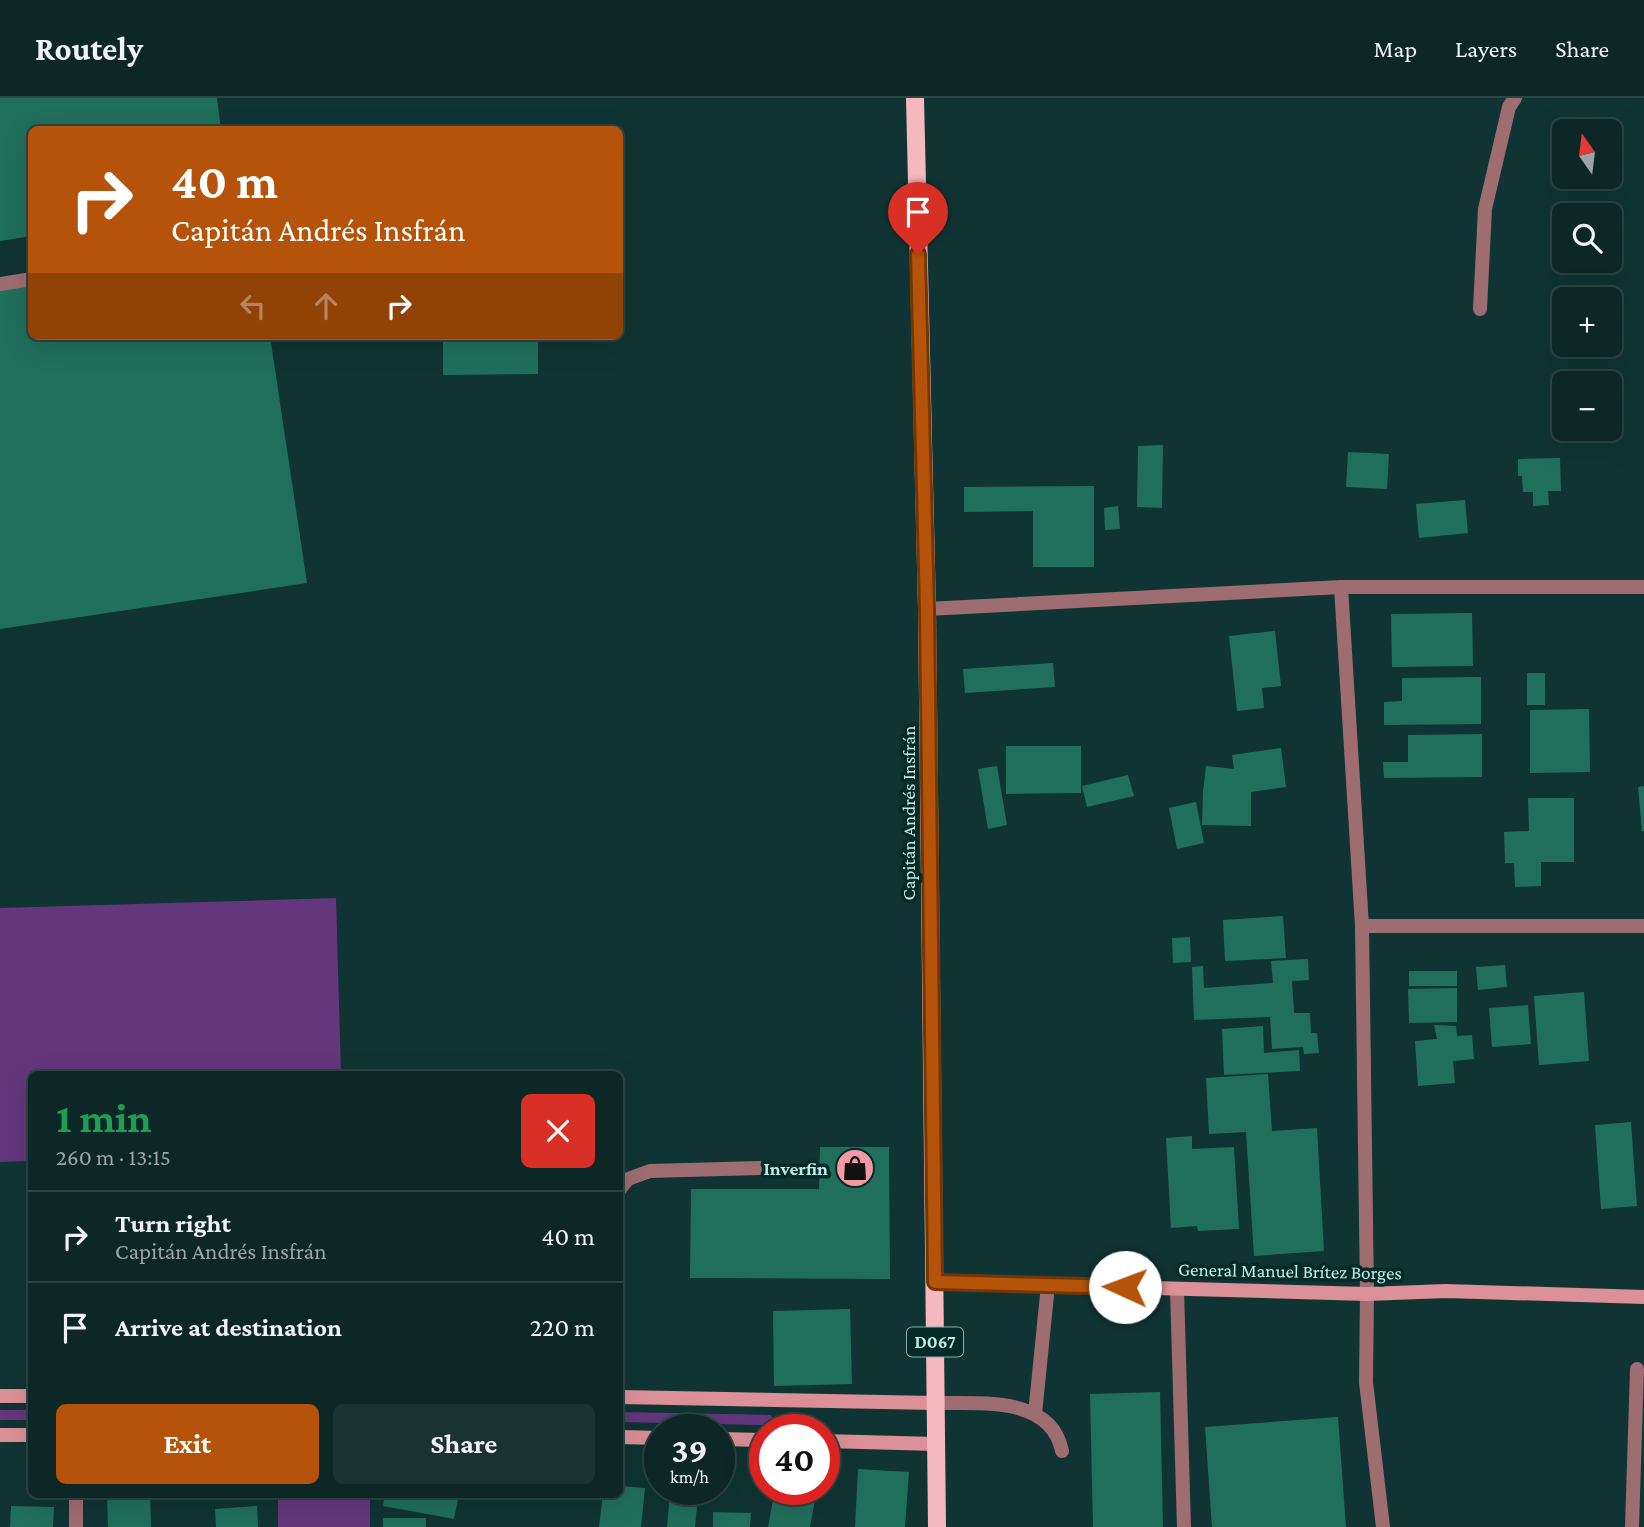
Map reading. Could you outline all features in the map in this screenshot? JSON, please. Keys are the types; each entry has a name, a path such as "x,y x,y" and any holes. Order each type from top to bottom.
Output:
{"main road":[{"name":"Capitán Andrés Insfrán","path":"915,98 927,609 937,1527"}],"street":[{"path":"1480,309 1485,209 1509,107 1515,98"},
{"path":"0,284 28,280"},
{"path":"1341,587 1362,926 1366,1382 1383,1527"},
{"path":"927,609 1341,587 1644,587"},
{"path":"1362,926 1644,926"},
{"path":"623,1186 628,1180 650,1171 760,1168"},
{"name":"General Manuel Brítez Borges","path":"935,1282 1367,1294 1446,1291 1644,1297"},
{"path":"1035,1414 1048,1285"},
{"path":"1177,1289 1184,1527"},
{"path":"1632,1527 1637,1369"},
{"path":"0,1396 28,1395"},
{"path":"623,1397 1016,1407 1035,1414 1050,1424 1060,1440 1062,1451"},
{"path":"0,1435 28,1435"},
{"path":"623,1437 644,1438"},
{"path":"840,1441 936,1444"},
{"path":"76,1498 76,1527"}],"shaded area":[{"path":"336,898 341,1071 28,1071 28,1161 0,1162 0,908"},
{"path":"0,1410 28,1410 28,1420 0,1420"},
{"path":"623,1412 721,1414 644,1414 644,1422 623,1422"},
{"path":"735,1414 749,1415 749,1425 735,1424"},
{"path":"278,1498 370,1498 370,1527 278,1527"}],"building":[{"path":"0,98 217,98 220,126 28,126 28,237 0,241"},
{"path":"28,286 28,340 271,340 307,583 0,629 0,290"},
{"path":"443,340 538,340 538,374 443,375"},
{"path":"1163,445 1162,508 1137,507 1138,446"},
{"path":"1348,452 1389,454 1387,489 1346,487"},
{"path":"1560,458 1561,491 1548,491 1549,505 1533,506 1533,492 1523,492 1522,476 1518,476 1518,459"},
{"path":"1094,486 1094,567 1033,567 1033,511 964,512 964,487"},
{"path":"1465,500 1468,533 1419,538 1416,504"},
{"path":"1118,506 1120,529 1105,530 1104,508"},
{"path":"1472,613 1473,666 1392,667 1391,614"},
{"path":"1275,631 1281,686 1262,688 1264,708 1237,711 1229,636"},
{"path":"1053,663 1055,687 965,693 963,669"},
{"path":"1527,673 1545,673 1545,705 1527,705"},
{"path":"1481,677 1481,724 1384,725 1384,702 1402,701 1402,678"},
{"path":"1589,709 1590,772 1530,773 1530,710"},
{"path":"1482,734 1482,777 1384,778 1383,762 1408,762 1408,735"},
{"path":"1006,746 1081,746 1081,793 1006,794"},
{"path":"1281,748 1286,787 1251,792 1251,826 1202,825 1206,766 1234,769 1232,755"},
{"path":"997,766 1007,825 988,829 978,769"},
{"path":"1128,775 1134,796 1087,807 1082,786"},
{"path":"1644,786 1644,831 1642,831 1638,787"},
{"path":"1528,798 1574,798 1574,862 1541,862 1541,886 1515,887 1514,863 1505,863 1504,832 1529,831"},
{"path":"1196,802 1204,843 1177,849 1169,808"},
{"path":"1283,916 1286,958 1225,961 1223,920"},
{"path":"1190,937 1191,962 1173,963 1172,938"},
{"path":"1308,959 1309,980 1292,981 1294,1013 1310,1013 1311,1033 1317,1033 1319,1053 1304,1054 1303,1047 1272,1049 1270,1017 1194,1020 1192,967 1203,966 1204,988 1273,983 1271,961"},
{"path":"1505,965 1507,987 1478,990 1476,967"},
{"path":"1409,971 1457,971 1457,986 1409,986"},
{"path":"1457,988 1457,1022 1409,1023 1408,989"},
{"path":"1584,992 1589,1061 1539,1065 1534,996"},
{"path":"1528,1005 1531,1044 1492,1047 1489,1008"},
{"path":"1434,1025 1456,1026 1457,1036 1472,1035 1474,1059 1453,1061 1455,1083 1418,1086 1415,1041 1437,1039"},
{"path":"1263,1026 1264,1053 1299,1050 1300,1071 1224,1075 1222,1029"},
{"path":"1268,1074 1272,1131 1317,1128 1324,1251 1254,1256 1246,1132 1209,1134 1206,1078"},
{"path":"1631,1122 1637,1206 1601,1209 1595,1125"},
{"path":"1192,1136 1192,1149 1234,1147 1239,1229 1198,1231 1197,1226 1171,1228 1166,1138"},
{"path":"820,1147 889,1147 890,1279 690,1278 691,1189 819,1189"},
{"path":"850,1309 852,1384 774,1386 773,1311"},
{"path":"1160,1392 1163,1527 1093,1527 1090,1394"},
{"path":"1338,1417 1346,1527 1212,1527 1205,1427"},
{"path":"858,1469 909,1472 905,1527 855,1527"},
{"path":"623,1486 644,1488 641,1527 599,1527 603,1498 623,1498"},
{"path":"107,1498 150,1498 151,1527 108,1527"},
{"path":"384,1498 458,1498 454,1519 383,1506"},
{"path":"669,1505 697,1505 695,1527 667,1527"},
{"path":"772,1505 814,1505 810,1527 768,1527"},
{"path":"11,1506 54,1507 53,1527 10,1527"},
{"path":"257,1506 258,1527 216,1527 215,1509"},
{"path":"713,1512 751,1513 750,1527 713,1527"},
{"path":"383,1518 426,1518 426,1527 383,1527"}],"place":[{"name":"Inverfin","path":"855,1168"}],"route":[{"path":"918,254 927,609 935,1282 1125,1287"}]}
